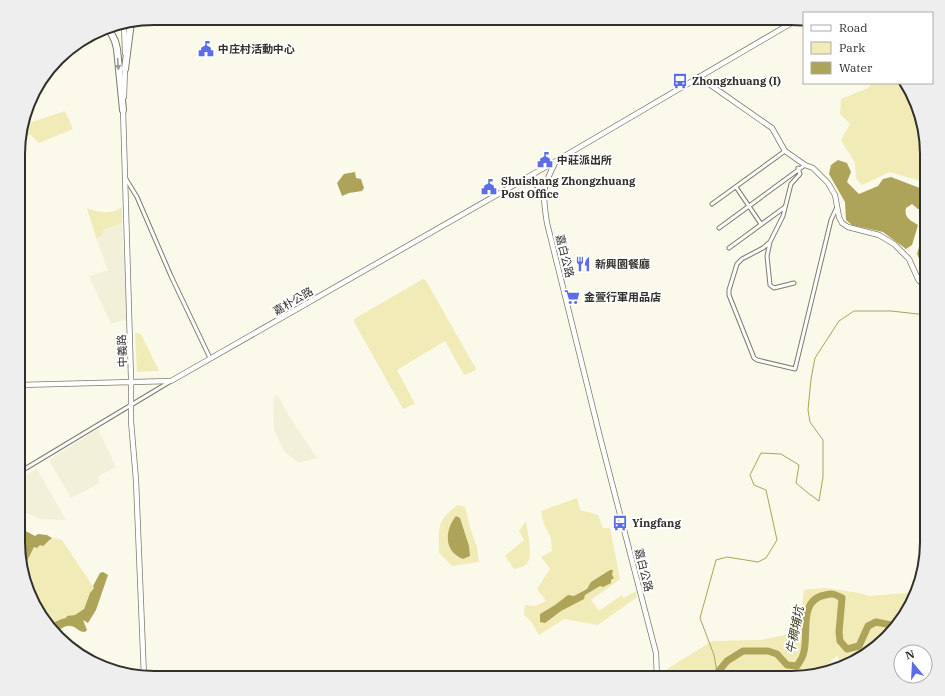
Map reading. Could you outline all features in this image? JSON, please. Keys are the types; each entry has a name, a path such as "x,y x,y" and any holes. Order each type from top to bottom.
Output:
{"highway":[{"path":"125,69 130,27"},
{"path":"111,33 117,49 123,110"}],"main road":[{"path":"556,161 790,25"},
{"name":"中義路","path":"124,28 125,69 123,110 131,404 144,671"},
{"path":"699,77 767,123 772,128 785,151 804,165 813,168 828,183 835,194 839,217 842,223 848,227 879,235 894,244 909,259 920,281"},
{"name":"嘉朴公路","path":"171,382 210,358 556,161"},
{"name":"嘉白公路","path":"556,161 543,190 548,223 601,441 656,653 657,671"},
{"path":"25,384 171,382"}],"street":[{"path":"712,204 785,151"},
{"path":"718,228 804,165"},
{"path":"794,283 774,288 770,285 767,256 770,242 783,216 791,184 800,174 798,168"},
{"path":"125,178 137,197 171,276 210,358"},
{"path":"526,178 543,190"},
{"path":"736,187 761,224"},
{"path":"770,242 763,248 742,259 737,264 729,290 729,295 754,358 795,369 831,220 838,206"},
{"path":"729,248 785,207"},
{"path":"25,469 131,404 171,382"}],"shaded area":[{"path":"122,223 127,319 111,324 89,276 108,270 96,238 103,235 102,232 105,229"},
{"path":"277,394 290,418 317,458 299,463 285,452 274,430 273,399"},
{"path":"98,429 116,467 97,477 100,483 71,498 49,460"},
{"path":"37,469 66,520 40,519 26,513 25,476"}],"green space":[{"path":"871,84 899,84 907,97 918,129 920,146 920,181 890,172 862,185 856,178 855,163 841,140 850,124 840,114 841,99 868,88"},
{"path":"65,111 73,129 39,143 30,134 26,137 29,123"},
{"path":"122,207 122,223 105,229 102,232 103,235 96,238 87,208 96,211 109,212 118,210"},
{"path":"423,279 426,281 476,370 464,375 445,341 397,370 415,404 403,409 354,322 354,319"},
{"path":"135,333 141,334 159,371 137,372"},
{"path":"577,498 580,510 598,515 603,528 610,528 620,579 591,600 599,611 622,595 623,598 636,591 637,597 598,625 564,619 539,635 531,621 524,615 525,605 535,606 546,601 537,589 550,569 541,557 552,551 551,538 544,524 541,511"},
{"path":"458,505 465,507 470,528 477,547 479,562 452,566 439,553 439,531 442,520"},
{"path":"526,521 530,548 529,559 528,562 522,567 514,569 505,556 524,540 519,531"},
{"path":"52,538 62,540 94,588 88,597 84,608 79,614 53,621 42,606 35,591 26,562 34,547 49,542"},
{"path":"825,588 870,596 909,593 903,606 882,633 863,649 848,658 840,661 837,655 824,667 791,671 664,671 712,641 761,640 799,632 804,590"}],"water":[{"path":"838,160 847,163 851,172 847,182 859,194 878,186 883,179 891,177 920,188 920,209 912,204 906,208 907,216 918,225 912,245 906,249 883,232 852,225 846,220 845,202 829,174 831,165"},
{"path":"355,172 356,178 361,179 364,188 362,191 349,193 342,196 337,183 344,174"},
{"path":"920,243 920,261 917,254"},
{"path":"456,516 460,518 469,546 470,556 463,559 452,551 448,540 448,534 452,522"},
{"path":"25,531 35,536 38,534 47,535 52,538 43,546 40,545 37,548 34,547 26,562"},
{"path":"610,570 613,570 612,575 614,578 611,580 611,583 603,587 600,586 585,595 584,599 561,611 545,623 540,622 540,614 568,595 574,596 587,589 591,582"},
{"path":"103,572 108,575 96,610 88,623 83,620 87,630 82,632 72,626 60,630 53,622 66,618 67,616 75,615 84,609 100,573"}],"waterway":[{"path":"717,671 714,655 700,618 716,560 727,557 758,562 766,558 777,540 766,490 754,485 750,475 761,453 781,454 799,465 796,483 819,501 823,477 823,440 810,422 808,410 815,358 839,321 854,311 891,311 920,314"},
{"name":"牛稠埔坑","path":"719,671 727,661 743,651 768,651 777,654 787,665 797,666 803,656 805,647 806,620 808,611 816,598 825,595 834,594 842,598 839,632 840,641 847,649 859,646 868,626 876,622 889,625"}],"place":[{"name":"中庄村活動中心","path":"206,49"},
{"name":"Zhongzhuang (I)","path":"680,81"},
{"name":"中莊派出所","path":"545,160"},
{"name":"Shuishang Zhongzhuang Post Office","path":"489,187"},
{"name":"新興園餐廳","path":"583,264"},
{"name":"金萱行軍用品店","path":"572,297"},
{"name":"Yingfang","path":"620,523"}]}
